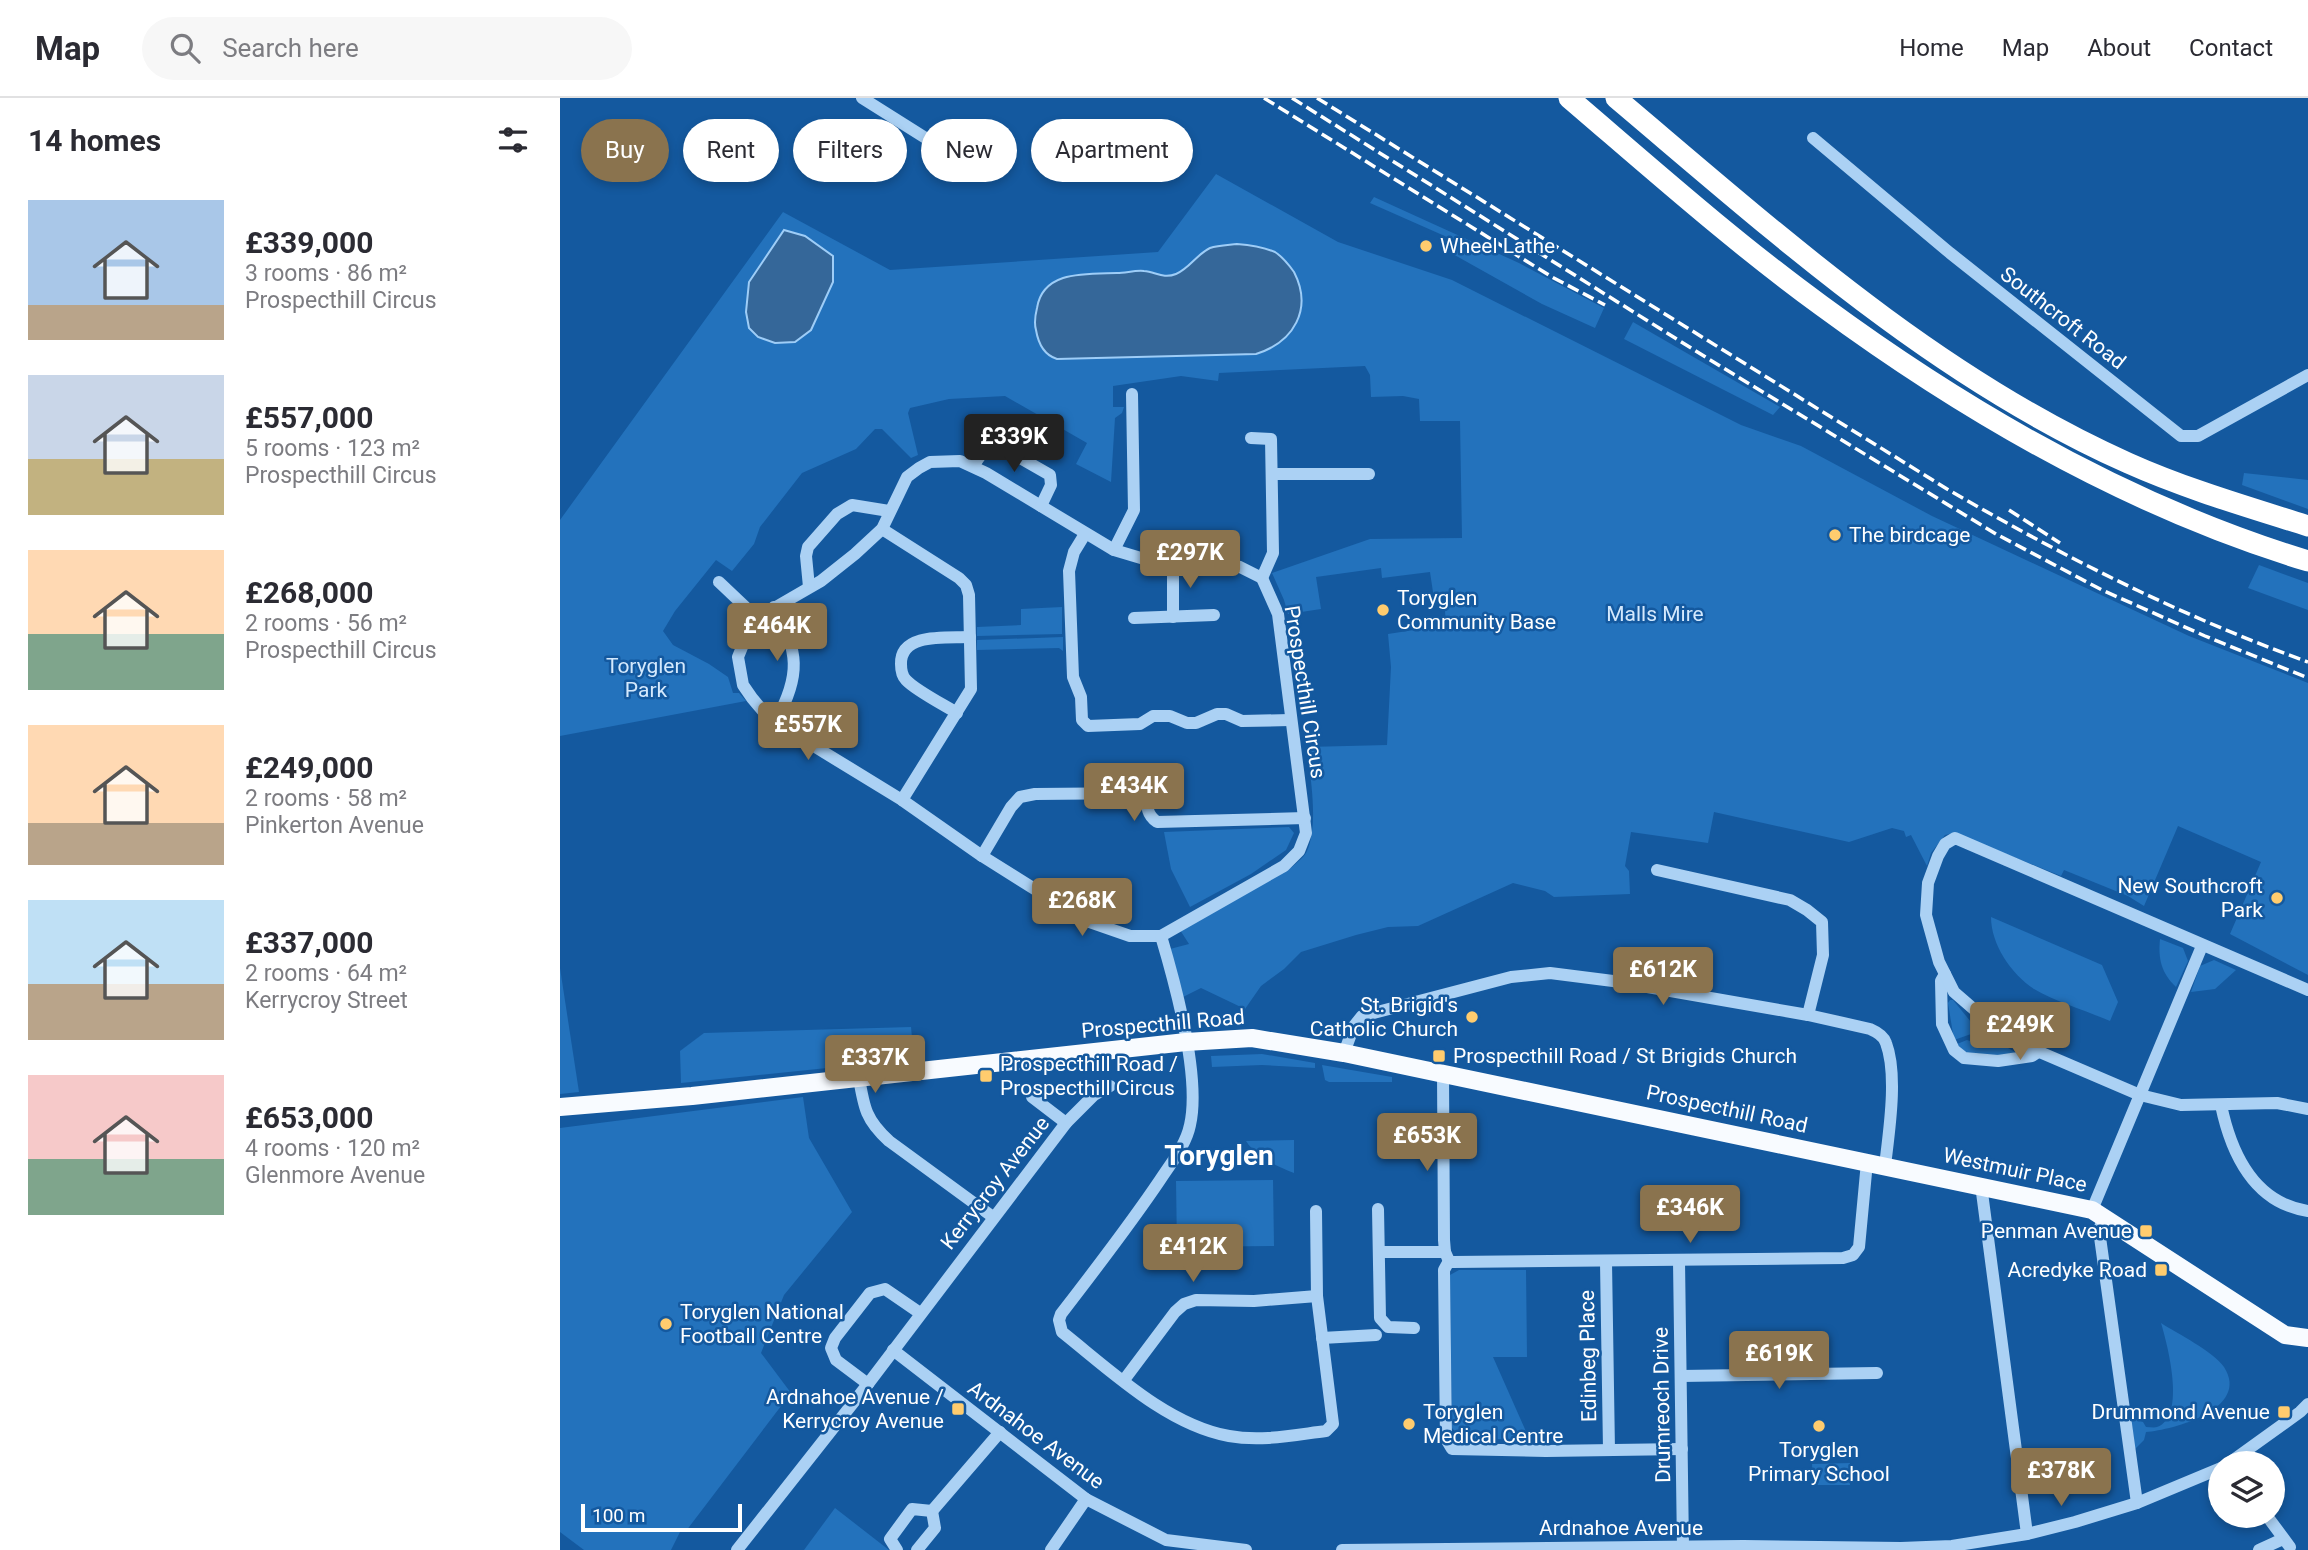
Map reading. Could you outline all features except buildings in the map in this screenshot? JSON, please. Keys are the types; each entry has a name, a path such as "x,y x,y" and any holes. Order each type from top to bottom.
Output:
{"highway":[{"path":"1569,98 1702,211 1822,306 1938,385 2029,440 2103,479 2213,528 2308,561"},
{"path":"1616,98 1872,308 1959,370 2043,420 2128,463 2211,495 2308,526"}],"main road":[{"name":"Prospecthill Road","path":"560,1107 692,1097 1186,1042 1252,1038 1344,1053 1885,1166"},
{"name":"Westmuir Place","path":"1885,1166 1982,1185 2098,1213 2285,1335 2308,1338"}],"street":[{"path":"862,98 921,135"},
{"name":"Southcroft Road","path":"1813,138 1950,253 2181,436 2198,436 2308,375"},
{"path":"1114,550 1133,510 1132,394"},
{"path":"1251,438 1271,439 1273,552 1262,578 1240,567 1223,564 1173,565 1138,559 1085,534 973,466 960,461 930,462 907,477 882,529 847,561 821,581 757,618 738,657 743,685 763,711 825,754 902,800 982,856 1084,920 1129,936 1161,936 1175,984 1186,1042 1193,1110 1189,1130 1183,1144 1138,1213 1061,1314 1059,1320 1062,1332 1163,1410 1195,1426 1228,1436 1259,1438 1326,1431 1333,1424 1317,1297 1316,1211"},
{"path":"973,466 985,446 990,442 996,443 1050,475 1051,485 1041,506"},
{"path":"1272,474 1369,474"},
{"path":"809,587 806,556 808,547 837,514 852,505 889,511"},
{"path":"882,529 959,578 966,585 969,595 971,689 902,800"},
{"path":"1085,534 1074,552 1069,570 1073,677 1081,697 1082,720 1088,726 1140,724 1153,716 1170,716 1187,723 1196,723 1217,714 1226,714 1242,721 1290,720"},
{"path":"1173,565 1173,617"},
{"name":"Prospecthill Circus","path":"1161,936 1284,866 1299,851 1306,833 1278,614 1262,578"},
{"path":"719,583 757,618"},
{"path":"774,607 788,631 794,667 789,695 776,720"},
{"path":"1133,618 1214,615"},
{"path":"957,713 906,680 901,670 901,659 905,649 914,642 970,637"},
{"path":"982,856 1011,807 1020,797 1035,794 1147,793 1147,810 1157,822 1305,818"},
{"path":"2308,990 1955,838 1945,844 1927,883 1926,915 1939,962 1954,992 2007,1038 2140,1095 2181,1105 2277,1103 2308,1109"},
{"path":"1657,870 1790,900 1822,922 1823,955 1808,1015"},
{"path":"2137,1503 2098,1213 2140,1095 2202,946"},
{"path":"1344,1053 1354,1026 1363,1016 1503,979 1544,973 1613,981 1808,1015 1870,1029 1886,1040 1891,1066 1891,1110 1885,1166"},
{"path":"1945,974 1941,981 1942,1024 1954,1050 1965,1059 1998,1061 2032,1056 2038,1052"},
{"path":"1443,1074 1447,1256 1444,1270 1446,1439 1452,1449 1682,1449"},
{"path":"859,1078 867,1116 874,1128 993,1217"},
{"name":"Kerrycroy Avenue","path":"737,1550 868,1384 1066,1123 1094,1096 1110,1086"},
{"path":"1032,1097 1066,1123"},
{"path":"2221,1105 2234,1151 2248,1175 2265,1193 2295,1209 2308,1211"},
{"path":"1380,1252 1606,1262 1843,1258 1853,1255 1859,1247 1867,1162"},
{"path":"1982,1185 2026,1534"},
{"path":"1378,1209 1380,1318 1388,1327 1414,1328"},
{"name":"Drumreoch Drive","path":"1679,1261 1683,1548"},
{"name":"Edinbeg Place","path":"1606,1262 1609,1450"},
{"path":"868,1384 836,1360 831,1348 835,1338 875,1290 885,1289 920,1313"},
{"path":"1124,1380 1175,1312 1184,1304 1196,1300 1254,1301 1317,1297"},
{"path":"1322,1338 1376,1335"},
{"name":"Ardnahoe Avenue","path":"893,1350 1086,1499 1166,1540 1246,1550"},
{"path":"1681,1376 1877,1373"},
{"path":"2246,1451 2308,1404"},
{"path":"932,1511 1000,1432"},
{"name":"Ardnahoe Avenue","path":"1342,1550 1901,1549 1952,1546 2026,1534 2137,1503 2208,1473"},
{"path":"1051,1550 1086,1499"},
{"path":"897,1550 890,1539 912,1509 932,1511"},
{"path":"917,1550 935,1528 932,1511"},
{"path":"2259,1550 2287,1543 2276,1528"}],"green space":[{"name":"Malls Mire","path":"1216,174 1338,242 1452,280 1741,425 1801,446 1932,516 2189,636 2308,683 2308,975 2230,934 2261,862 2178,826 2144,906 2128,896 2064,870 2061,876 1954,833 1945,835 1931,853 1927,866 1911,835 1906,837 1904,831 1892,828 1849,842 1714,812 1708,843 1631,832 1625,866 1629,871 1630,894 1554,897 1545,891 1513,883 1418,926 1388,927 1301,952 1261,986 1245,1009 1201,988 1183,997 1170,949 1189,944 1180,930 1292,867 1307,851 1311,840 1313,814 1307,747 1387,745 1391,667 1388,634 1446,625 1444,598 1434,599 1430,572 1382,578 1381,568 1316,577 1321,609 1288,614 1272,573 1370,539 1462,538 1460,421 1420,421 1419,399 1403,396 1371,397 1370,375 1365,366 1219,373 1218,381 1181,376 1113,386 1113,407 1124,407 1122,413 1115,418 1111,482 1076,464 1087,443 1005,396 949,399 910,408 908,413 918,455 911,458 882,429 875,429 856,449 802,473 760,527 754,544 732,571 716,560 675,611 663,631 673,645 728,677 733,693 739,693 746,701 560,736 560,520 783,212 890,270 1158,252"},
{"path":"1374,197 1519,263 1604,308 1595,328 1542,304 1451,253 1456,241 1370,203"},
{"path":"1633,322 1780,407 1773,415 1624,339"},
{"path":"2244,473 2308,480 2308,509 2242,485"},
{"path":"2259,565 2308,583 2308,610 2248,588"},
{"path":"1062,607 1062,634 977,636 977,627 1021,625 1021,609"},
{"path":"1063,637 1063,651 1059,648 977,650 977,640"},
{"path":"1289,827 1294,833 1286,850 1251,874 1190,907 1171,869 1164,832"},
{"path":"1991,917 2102,965 2118,1002 2110,1021 2052,998 2026,983 2004,958 1994,938"},
{"path":"2160,939 2183,948 2188,961 2176,987 2162,965"},
{"path":"2214,960 2236,970 2215,989 2191,992 2200,966"},
{"path":"560,968 579,1092 560,1094"},
{"path":"1950,1000 1989,1036 1982,1038 1981,1034 1974,1033 1954,1040 1948,1003"},
{"path":"911,1027 914,1059 681,1083 680,1051 704,1033"},
{"path":"1967,1040 1976,1043 1996,1041 2015,1052 2008,1057 1964,1052 1957,1044"},
{"path":"1262,1054 1315,1063 1315,1068 1262,1065 1212,1067 1211,1056"},
{"path":"1322,1065 1392,1077 1392,1082 1329,1082 1325,1080"},
{"name":"Toryglen National Football Centre","path":"803,1097 809,1138 852,1212 784,1295 761,1353 791,1393 686,1531 681,1530 671,1550 584,1550 560,1532 560,1128"},
{"path":"1294,1140 1294,1173 1261,1156 1246,1141"},
{"path":"1273,1180 1274,1246 1177,1247 1176,1181"},
{"path":"1459,1270 1526,1270 1527,1357 1493,1357 1528,1440 1461,1438 1452,1428 1450,1275"},
{"path":"2161,1323 2219,1361 2230,1382 2227,1395 2218,1405 2190,1422 2146,1432 2144,1440 2135,1449 2131,1417 2143,1422 2146,1427 2156,1427 2166,1420 2171,1409 2172,1379"},
{"path":"1850,1463 1850,1485 1813,1485 1812,1464"},
{"path":"835,1508 889,1550 804,1550"}],"shaded area":[{"path":"784,230 805,236 833,256 833,282 811,330 795,342 775,343 758,337 749,328 746,312 749,282"},
{"path":"1237,244 1275,252 1292,269 1299,286 1300,311 1296,322 1290,333 1269,349 1256,354 1057,359 1045,351 1040,343 1035,325 1037,308 1041,296 1057,280 1080,274 1137,271 1163,276 1176,274 1210,248"}],"railway":[{"path":"1264,98 1552,277 1605,305"},
{"path":"1292,98 1707,358 1996,534 2102,590 2308,678"},
{"path":"1317,98 1947,489 2124,584 2214,625 2308,662"},
{"path":"2009,510 2060,543"}],"place":[{"name":"Wheel Lathe","path":"1426,246"},
{"name":"The birdcage","path":"1835,535"},
{"name":"Toryglen Community Base","path":"1383,610"},
{"name":"New Southcroft Park","path":"2277,898"},
{"name":"St. Brigid's Catholic Church","path":"1472,1017"},
{"name":"Prospecthill Road / St Brigids Church","path":"1439,1056"},
{"name":"Prospecthill Road / Prospecthill Circus","path":"986,1076"},
{"name":"Penman Avenue","path":"2146,1231"},
{"name":"Acredyke Road","path":"2161,1270"},
{"name":"Toryglen National Football Centre","path":"666,1324"},
{"name":"Ardnahoe Avenue / Kerrycroy Avenue","path":"958,1409"},
{"name":"Drummond Avenue","path":"2284,1412"},
{"name":"Toryglen Medical Centre","path":"1409,1424"},
{"name":"Toryglen Primary School","path":"1819,1426"}],"district":[{"name":"Toryglen","path":"1219,1155"}],"park label":[{"name":"Toryglen Park","path":"646,678"}]}
